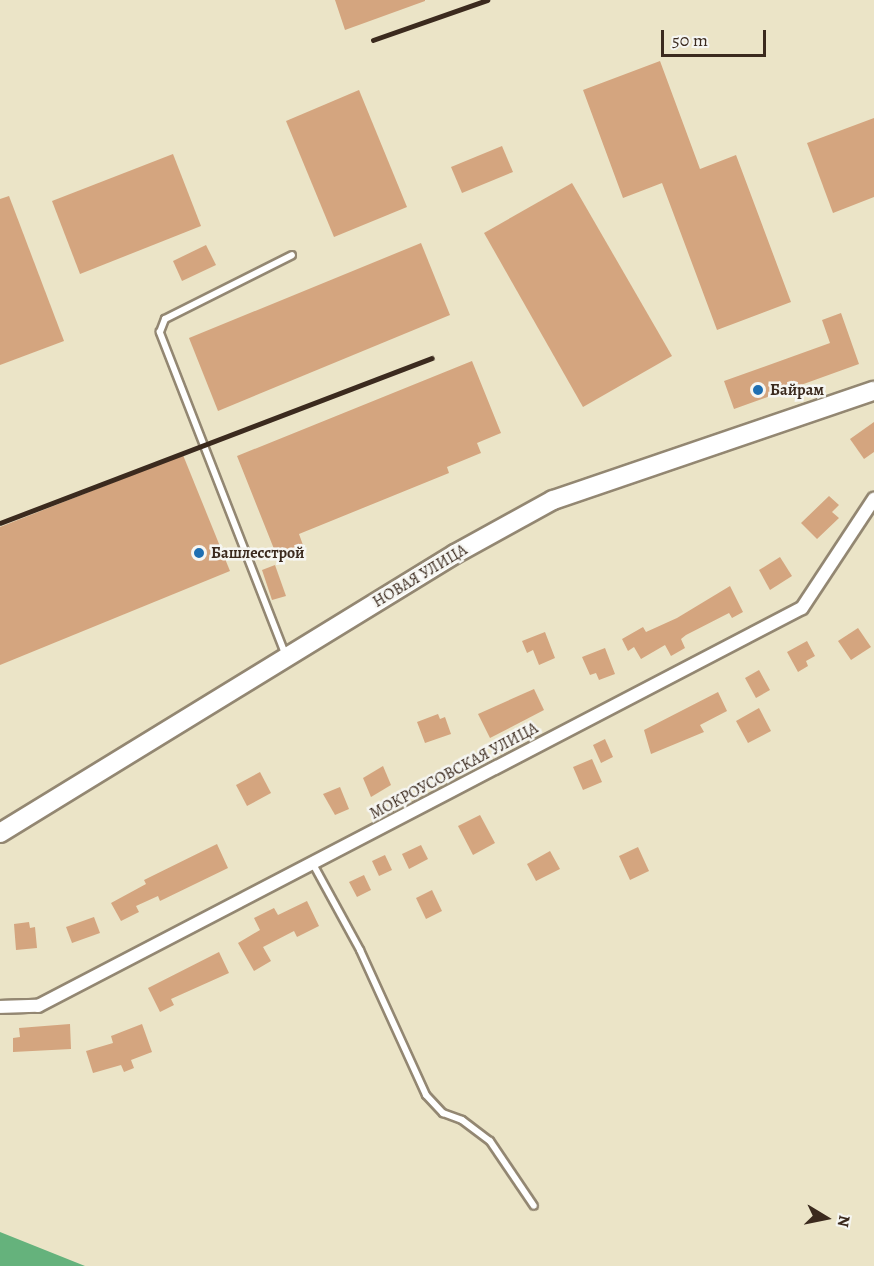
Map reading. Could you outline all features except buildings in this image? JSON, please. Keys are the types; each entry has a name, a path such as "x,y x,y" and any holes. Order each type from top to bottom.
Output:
{"main road":[{"name":"НОВАЯ УЛИЦА","path":"0,833 148,739 455,554 553,500 874,391"}],"street":[{"name":"МОКРОУСОВСКАЯ УЛИЦА","path":"0,1007 38,1006 802,608 874,499"}],"lane":[{"path":"286,656 160,332 165,319 292,255"},
{"path":"313,864 360,950 426,1095 443,1113 462,1120 490,1141 534,1206"}],"green space":[{"path":"0,1232 85,1266 0,1266"}],"railway":[{"path":"373,40 487,0"},
{"path":"0,523 431,358"}],"place":[{"name":"Байрам","path":"758,390"},
{"name":"Башлесстрой","path":"199,553"}]}
